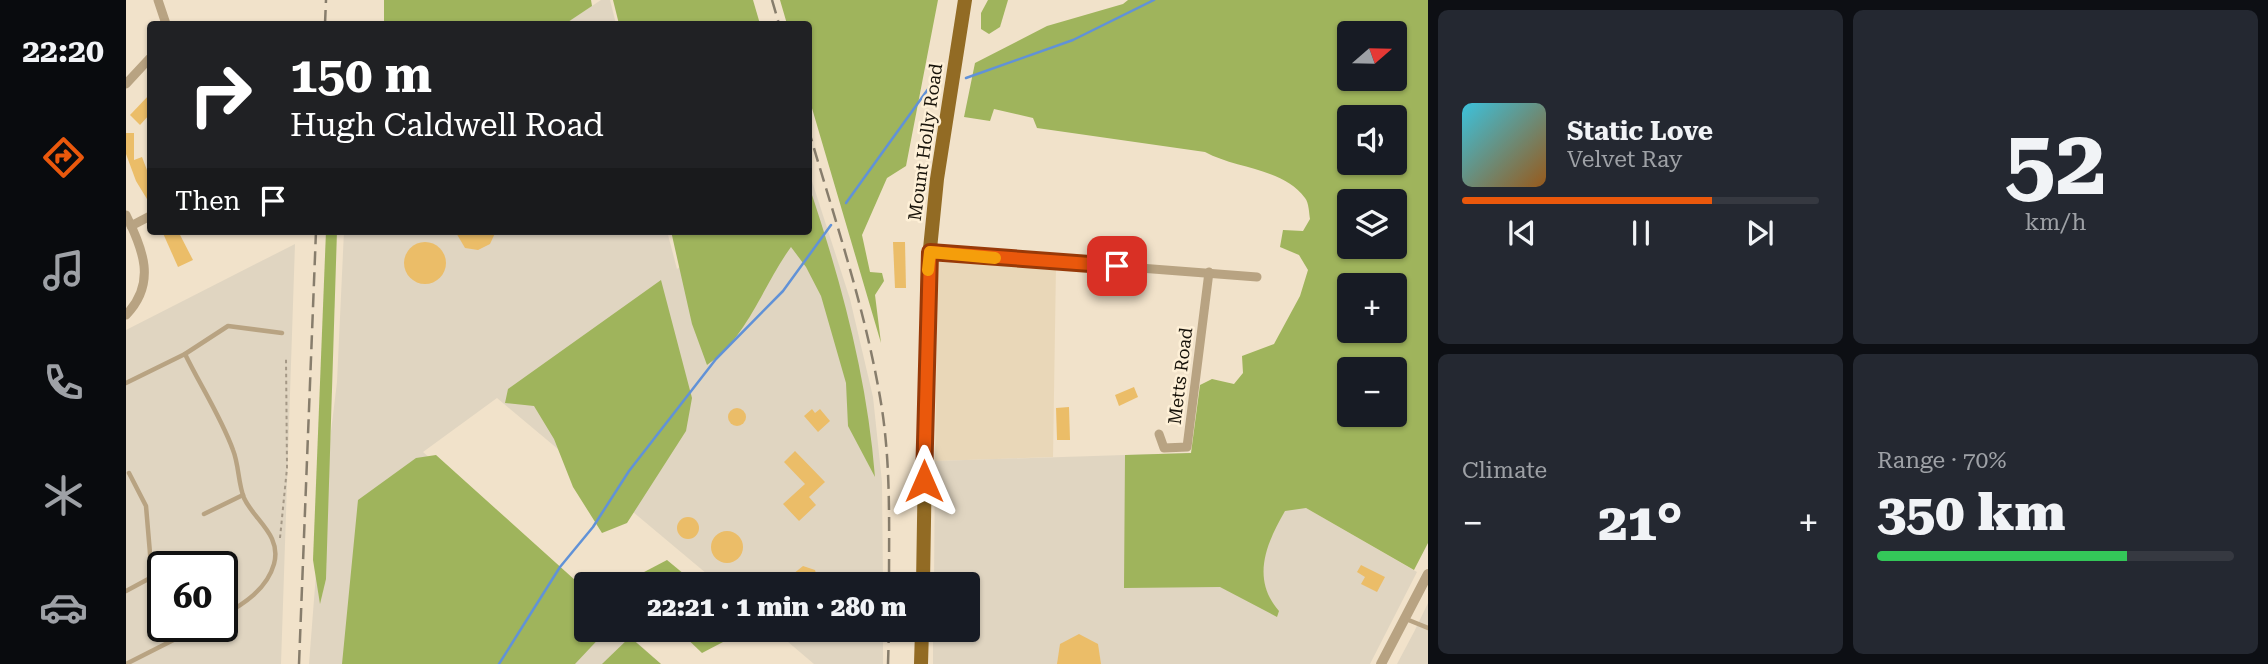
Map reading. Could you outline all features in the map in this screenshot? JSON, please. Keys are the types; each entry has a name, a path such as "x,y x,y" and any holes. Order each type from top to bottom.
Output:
{"main road":[{"name":"Mount Holly Road","path":"923,572 930,252 937,179 965,0"},
{"path":"921,664 922,642"}],"street":[{"path":"158,0 165,21"},
{"path":"126,84 147,61"},
{"path":"126,215 145,258 145,277 140,296 126,315"},
{"path":"131,226 147,218"},
{"path":"930,252 1257,276"},
{"name":"Metts Road","path":"1160,434 1164,448 1187,447 1209,272"},
{"path":"1381,664 1428,574"}],"lane":[{"path":"126,383 185,354 228,326 282,333"},
{"path":"185,354 233,451 243,495 273,538 274,563 265,582 250,599 238,606"},
{"path":"129,473 146,506 150,551"},
{"path":"204,514 243,495"},
{"path":"126,591 147,580"},
{"path":"1405,619 1428,628"},
{"path":"126,664 169,642"}],"path":[{"path":"279,542 287,468 286,358"}],"shaded area":[{"path":"601,0 610,0 615,21 570,21"},
{"path":"812,181 850,299 873,397 882,482 883,572 705,572 497,398 423,452 574,586 574,642 636,642 661,664 309,664 320,522 337,382 344,235 668,235 677,269 725,235 812,235"},
{"path":"295,244 281,664 126,664 126,330"},
{"path":"938,258 1056,266 1053,457 935,461"},
{"path":"1218,452 1287,497 1417,572 1370,664 933,664 933,642 980,642 980,572 934,572 935,461"},
{"path":"1428,603 1428,664 1397,664 1414,632"},
{"path":"788,642 883,642 883,664 814,664"}],"green space":[{"path":"384,0 591,0 592,6 570,21 384,21"},
{"path":"613,0 753,0 759,21 618,21"},
{"path":"780,0 938,0 906,166 887,178 862,235 870,272 882,273 884,281 875,295 881,343 812,108 812,21 786,21"},
{"path":"988,0 1008,0 1000,27 989,34 981,29 981,13"},
{"path":"1128,0 1428,0 1428,543 1414,570 1306,508 1285,511 1267,549 1264,561 1265,587 1279,611 1277,617 1220,587 1124,588 1125,455 1191,453 1200,385 1212,379 1234,384 1243,373 1242,356 1274,344 1300,296 1308,270 1299,255 1280,247 1283,230 1303,231 1310,219 1305,198 1296,188 1272,175 1205,152 1037,128 1033,118 994,109 990,121 964,117 975,63 1047,26 1123,4"},
{"path":"812,195 851,329 866,402 875,477 848,426 846,383 821,296 806,267 791,247 744,325 721,353 707,365 692,324 672,235 812,235"},
{"path":"326,235 337,235 326,579 320,604 313,560"},
{"path":"661,280 692,398 686,431 627,523 602,533 573,487 554,439 534,406 505,403 508,389"},
{"path":"436,455 574,579 574,642 596,642 575,664 342,664 358,500 416,458"},
{"path":"667,560 682,572 644,572"},
{"path":"625,642 636,642 661,664 602,664"},
{"path":"691,642 723,642 702,653"}],"building":[{"path":"147,97 147,117 140,125 130,115"},
{"path":"126,133 134,133 134,160 142,157 147,170 147,199 136,181 126,154"},
{"path":"164,235 180,235 193,260 178,267"},
{"path":"457,235 494,235 490,244 478,250 465,248"},
{"path":"425,242 440,248 446,263 440,278 425,284 410,278 404,263 410,248"},
{"path":"893,242 905,242 906,288 895,288"},
{"path":"1134,387 1138,397 1119,406 1115,395"},
{"path":"1069,407 1070,440 1057,440 1056,408"},
{"path":"737,408 743,411 746,417 743,423 737,426 731,423 728,417 731,411"},
{"path":"812,409 815,413 820,409 830,421 818,432 804,416"},
{"path":"795,451 825,482 809,497 816,505 799,521 783,504 805,484 784,462"},
{"path":"688,517 696,520 699,528 696,536 688,539 680,536 677,528 680,520"},
{"path":"727,531 739,535 743,547 739,559 727,563 715,559 711,547 715,535"},
{"path":"1361,565 1385,577 1377,592 1361,584 1365,577 1357,572"},
{"path":"803,566 816,572 796,572"},
{"path":"1079,634 1098,644 1101,664 1057,664 1060,644"}],"waterway":[{"path":"966,78 1073,40 1154,0"},
{"path":"846,203 931,85"},
{"path":"499,664 560,567 593,527 629,471 716,359 783,291 831,225"}],"railway":[{"path":"325,21 326,0"},
{"path":"772,0 778,21"},
{"path":"812,141 857,295 880,397 888,467 889,572"},
{"path":"299,664 316,235"},
{"path":"888,664 889,642"}],"slow traffic":[{"path":"928,270 930,252 995,258"}],"route":[{"path":"924,481 930,252 1117,266"}]}
